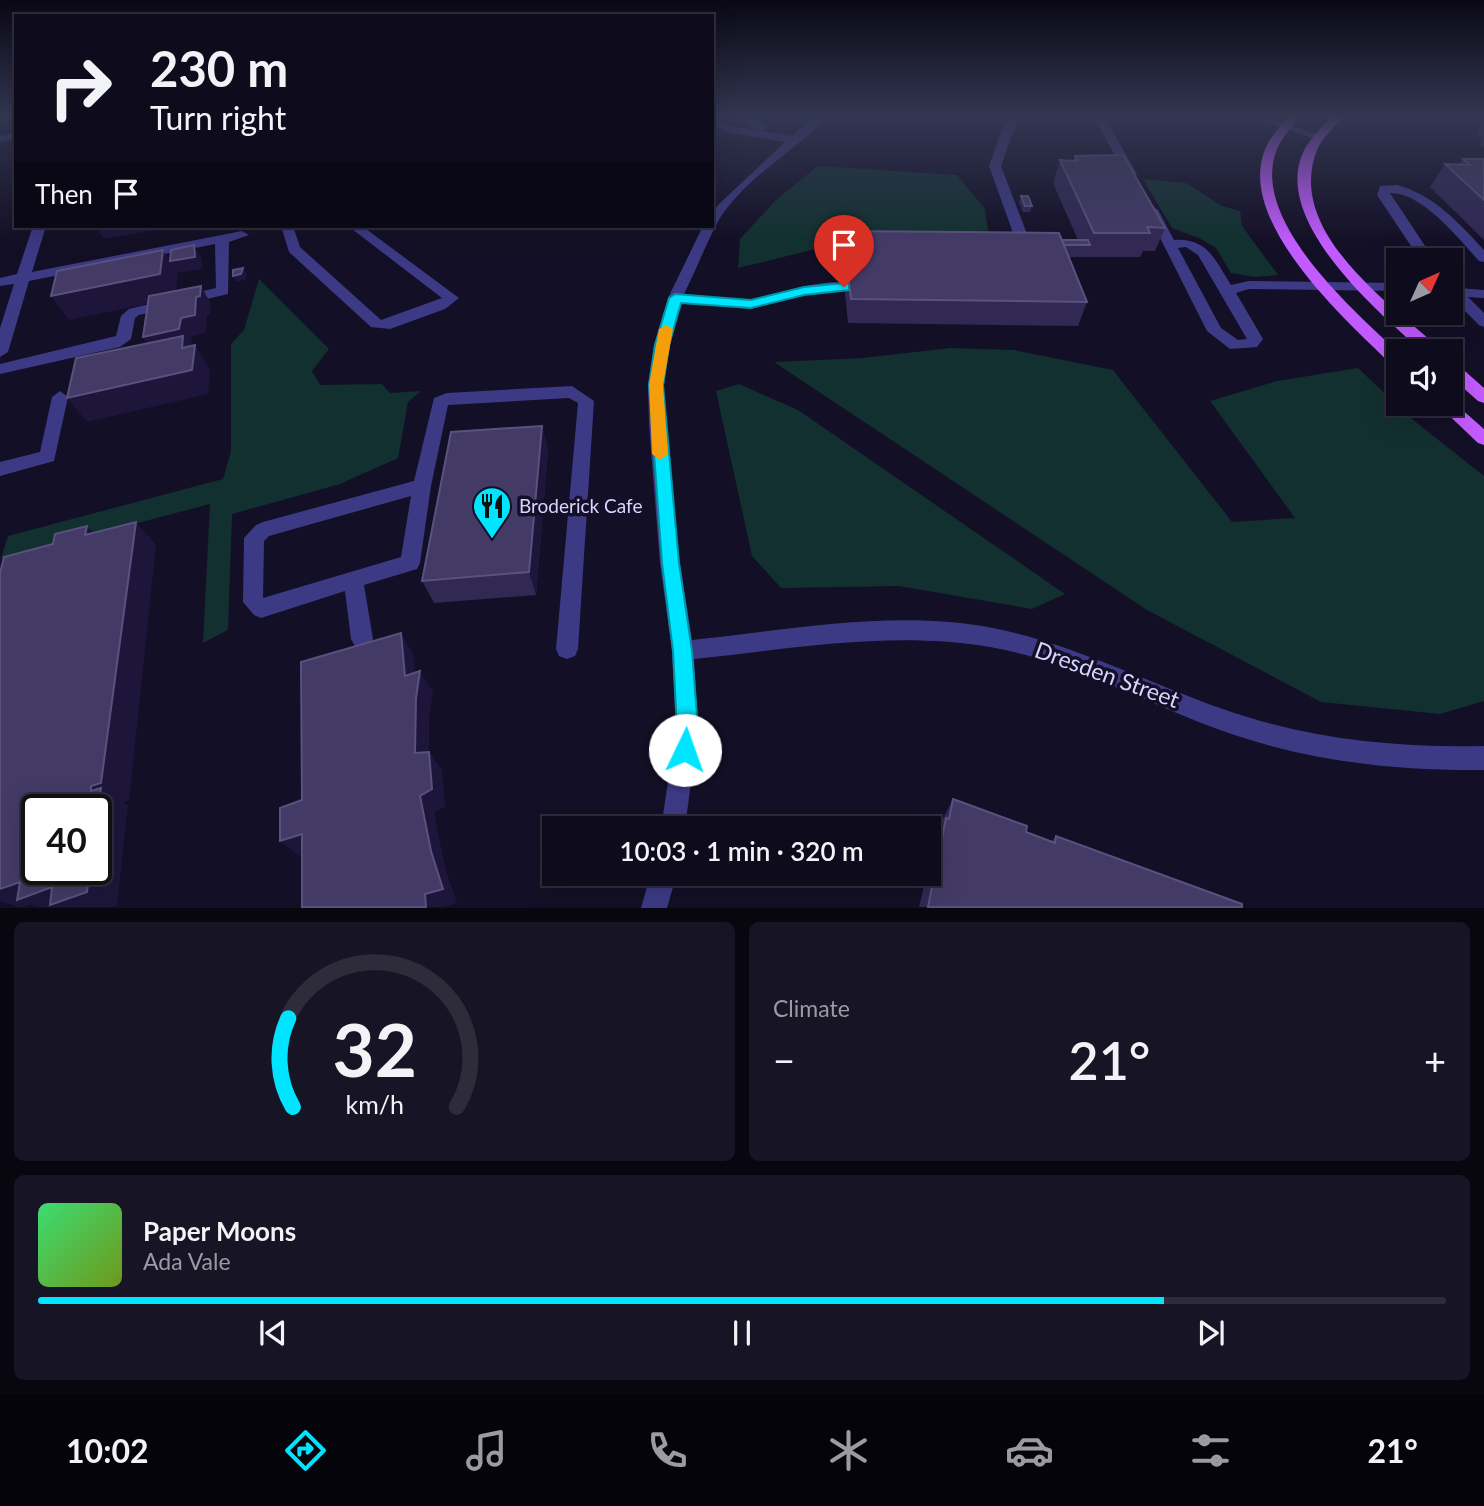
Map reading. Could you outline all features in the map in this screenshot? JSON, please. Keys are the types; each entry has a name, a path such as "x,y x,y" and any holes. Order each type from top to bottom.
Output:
{"main road":[{"path":"1268,158 1270,201 1286,240 1327,292 1386,349"},
{"path":"1307,158 1303,185 1308,210 1328,246 1348,273 1419,339"},
{"path":"1463,379 1484,397"},
{"path":"1458,416 1484,439"}],"street":[{"path":"714,220 740,188 774,158"},
{"path":"998,158 995,166 1028,256"},
{"path":"1122,158 1171,244 1172,254 1215,331 1235,345 1248,345 1255,339 1254,334 1198,247 1189,243 1171,244"},
{"path":"1419,248 1393,203 1383,195 1384,189 1405,189 1419,195 1484,258"},
{"path":"0,352 37,228"},
{"path":"288,228 294,249 376,324 385,326 440,306 452,298 357,228"},
{"path":"675,816 687,729 656,385 662,345 675,298 709,228"},
{"path":"0,282 242,235"},
{"path":"0,369 116,343 123,339 128,316 134,312 223,291 222,239"},
{"path":"675,298 751,304 804,291 844,287"},
{"path":"1227,291 1253,297 1386,287"},
{"path":"1327,292 1386,298"},
{"path":"1463,293 1484,294"},
{"path":"1463,303 1484,322"},
{"path":"422,486 263,530 254,538 253,602 261,609 410,563 422,486 440,402 447,399 572,392 586,401 567,649"},
{"path":"0,469 48,456 60,397"},
{"path":"354,580 362,639"},
{"name":"Dresden Street","path":"682,651 872,632 945,632 989,637 1063,655 1225,720 1313,745 1414,759 1484,758"},
{"path":"654,908 660,886"}],"green space":[{"path":"818,166 957,175 985,209 989,237 966,249 832,245 738,268 740,239 776,200"},
{"path":"1143,179 1186,183 1222,206 1240,211 1242,226 1278,275 1255,277 1231,273 1216,248 1172,228"},
{"path":"259,279 329,349 312,371 320,385 382,384 390,393 421,391 408,402 398,458 340,484 232,514 228,630 203,643 210,504 1,559 8,536 223,479 231,451 231,344 244,330"},
{"path":"950,348 1014,350 1113,370 1232,522 1295,518 1210,401 1277,381 1358,368 1386,394 1386,416 1409,416 1484,476 1484,701 1440,714 1321,702 1147,610 774,362 863,358"},
{"path":"739,384 798,410 1065,594 1032,609 899,586 781,588 752,556 716,391"}],"building":[{"path":"1076,158 1125,158 1165,228 1147,227 1150,233 1094,233 1060,160 1077,161"},
{"path":"1463,159 1484,159 1484,200 1445,164 1470,165"},
{"path":"1021,196 1028,196 1032,206 1025,206"},
{"path":"843,231 1059,233 1087,302 851,299"},
{"path":"1062,240 1088,240 1090,245 1064,245"},
{"path":"194,245 195,257 170,261 171,250"},
{"path":"163,250 160,274 51,296 57,271"},
{"path":"243,268 241,274 233,276 233,270"},
{"path":"201,286 200,296 196,297 195,315 181,318 179,329 143,337 149,296"},
{"path":"183,336 182,348 195,345 192,370 67,398 76,358"},
{"path":"542,426 529,572 422,581 451,432"},
{"path":"136,522 101,783 91,786 91,791 101,788 100,794 21,794 21,885 88,885 87,892 50,905 52,887 17,900 20,882 0,889 0,573 4,557 53,544 55,534 87,526 85,535"},
{"path":"401,633 405,676 420,671 416,698 415,753 429,752 432,789 420,796 431,851 443,889 425,894 426,907 302,907 302,834 280,841 280,808 302,800 301,662"},
{"path":"953,799 1027,826 1026,832 1055,843 1056,836 1242,904 1242,907 928,907 932,886 941,886 941,843 946,818 949,819"}],"slow traffic":[{"path":"660,454 656,385 666,329"}],"place":[{"name":"Broderick Cafe","path":"492,540"}],"route":[{"path":"685,750 687,729 682,651 670,563 657,425 656,385 662,345 675,298 751,304 804,291 844,287"}]}
